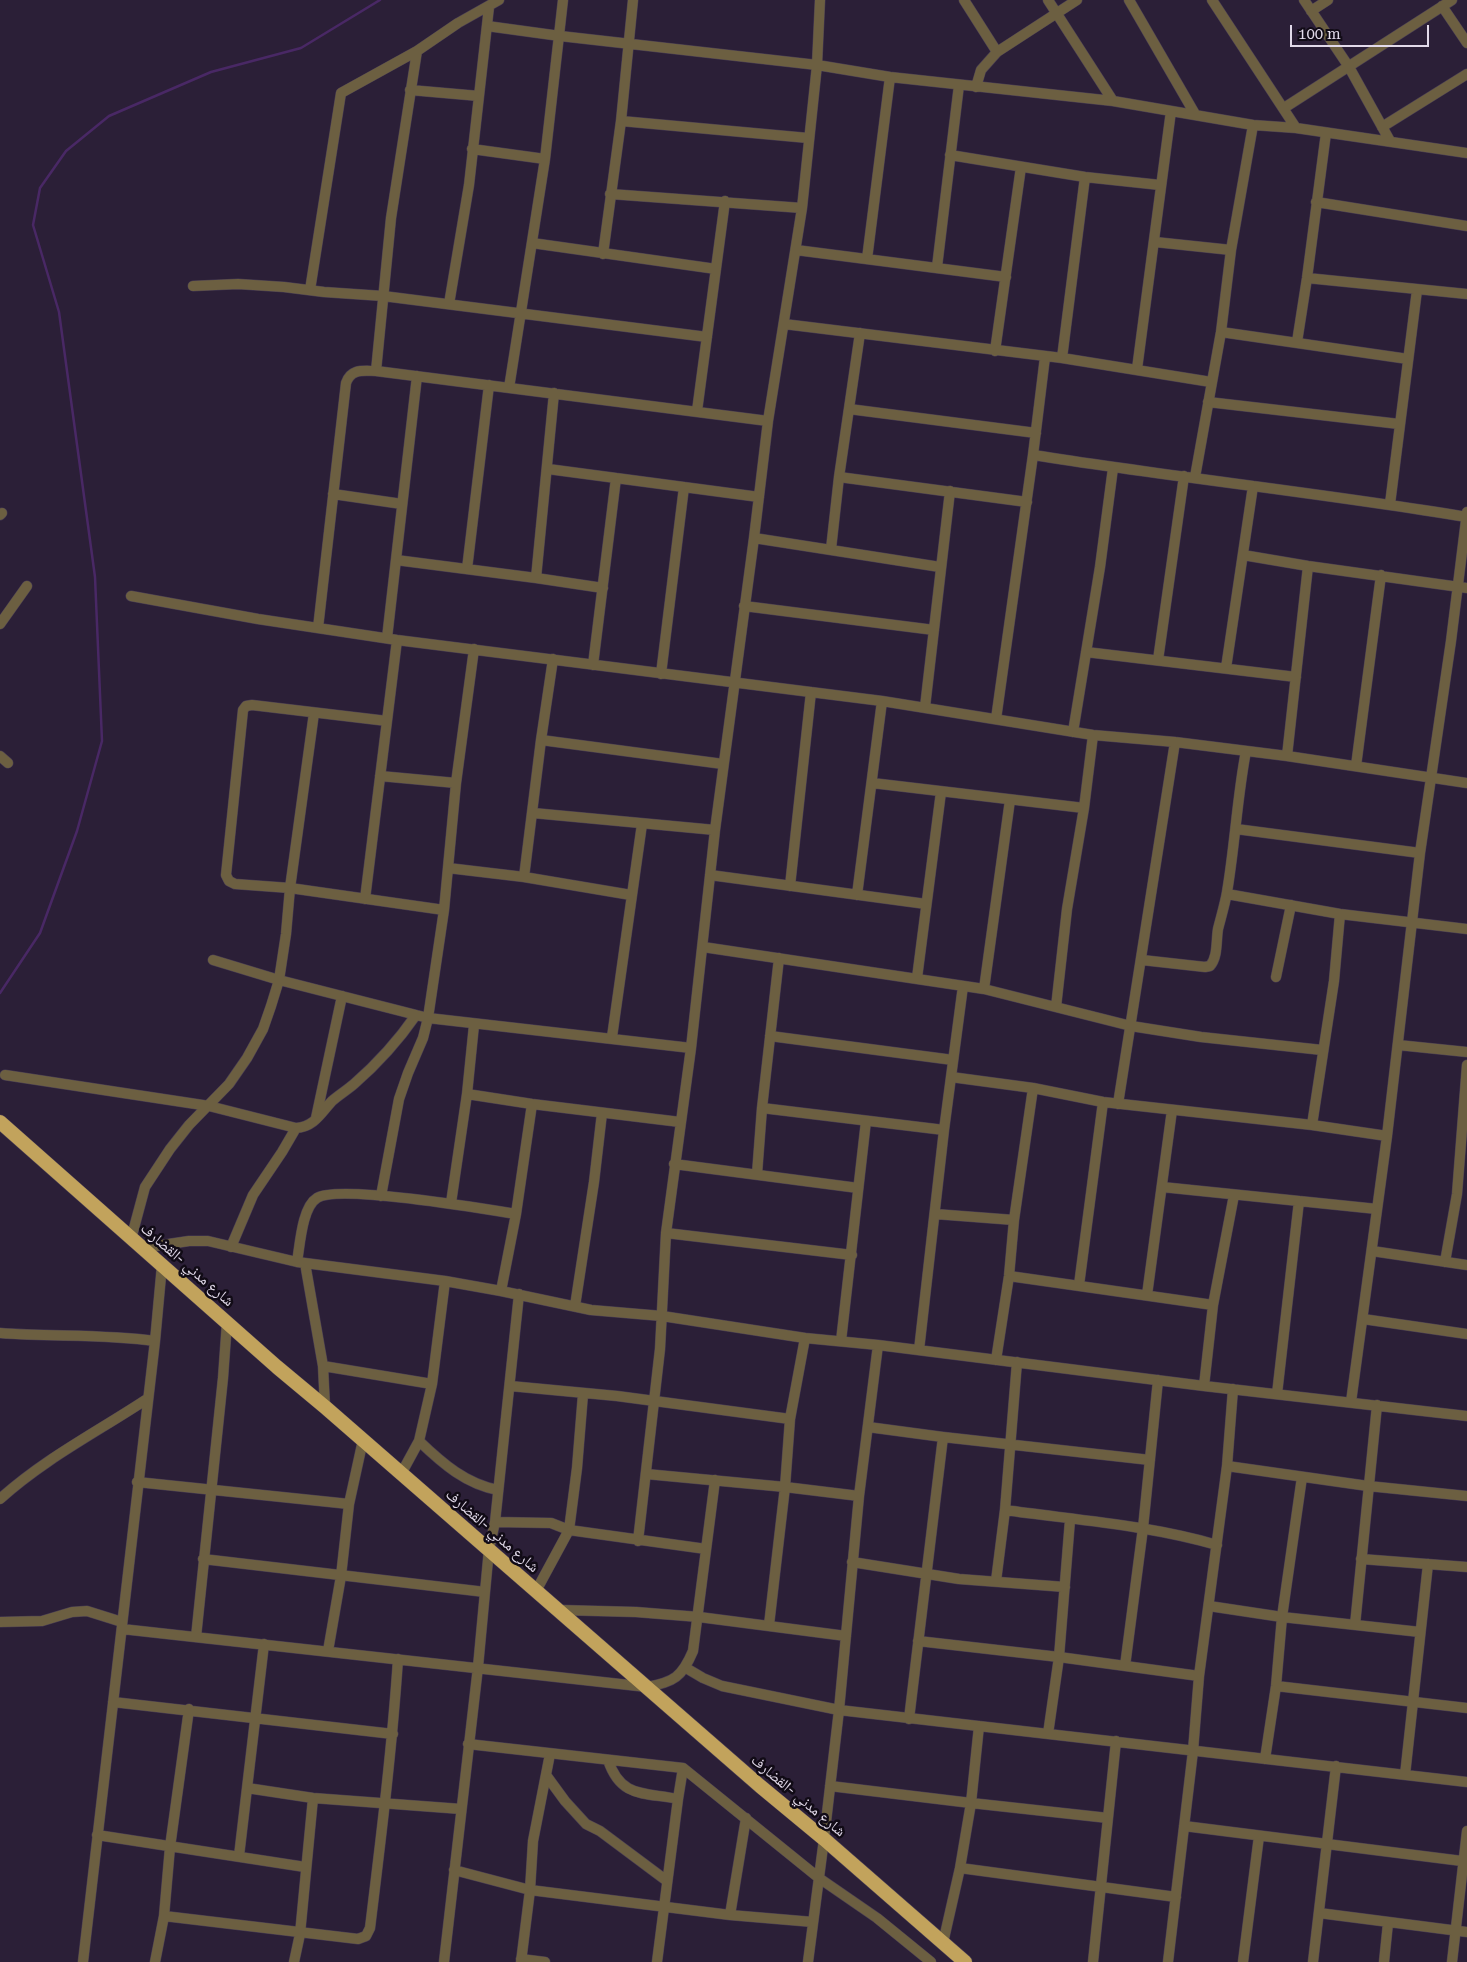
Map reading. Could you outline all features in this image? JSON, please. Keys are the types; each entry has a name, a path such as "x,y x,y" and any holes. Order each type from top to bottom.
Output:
{"highway":[{"name":"شارع مدني -القضارف","path":"0,1122 401,1474 965,1962"}],"street":[{"path":"310,290 341,94 417,51 458,23 499,0"},
{"path":"509,388 545,158 563,0"},
{"path":"603,254 621,121 633,0"},
{"path":"638,1540 652,1402 660,1349 666,1233 674,1164 703,947 715,830 768,421 802,208 817,65 820,0"},
{"path":"964,0 997,52"},
{"path":"1048,0 1113,101"},
{"path":"976,87 982,70 988,60 997,52 1077,0"},
{"path":"1129,0 1195,114"},
{"path":"1212,0 1296,128"},
{"path":"1304,0 1349,67 1390,141"},
{"path":"1312,10 1328,0"},
{"path":"1284,108 1452,0"},
{"path":"449,304 469,185 490,6"},
{"path":"1442,6 1467,43"},
{"path":"487,26 817,65 890,77 1113,101 1253,125 1296,128 1467,153"},
{"path":"376,371 391,218 417,51"},
{"path":"1382,127 1467,74"},
{"path":"867,259 890,77"},
{"path":"936,267 959,85"},
{"path":"410,90 479,96"},
{"path":"1137,369 1171,111"},
{"path":"621,121 808,138"},
{"path":"1195,477 1221,332 1231,250 1253,125"},
{"path":"1297,342 1308,278 1326,133"},
{"path":"472,149 545,158"},
{"path":"950,155 1085,177 1160,186"},
{"path":"995,351 1021,167"},
{"path":"1062,358 1085,177"},
{"path":"610,194 802,208"},
{"path":"697,411 725,201"},
{"path":"1316,202 1467,226"},
{"path":"1155,242 1231,250"},
{"path":"532,243 716,269"},
{"path":"796,250 1006,277"},
{"path":"1308,278 1467,294"},
{"path":"193,286 238,284 383,296 707,337"},
{"path":"1390,504 1417,290"},
{"path":"784,324 1062,358 1211,382"},
{"path":"1221,332 1408,360"},
{"path":"831,549 839,477 860,333"},
{"path":"996,719 1045,356"},
{"path":"318,628 348,377 358,371 376,371 417,376 768,421"},
{"path":"387,638 417,376"},
{"path":"466,569 489,385"},
{"path":"536,578 554,393"},
{"path":"1208,402 1399,424"},
{"path":"849,409 1036,433"},
{"path":"1033,456 1390,504 1467,517"},
{"path":"1074,732 1113,468"},
{"path":"548,469 759,497"},
{"path":"1158,660 1184,476"},
{"path":"839,477 1026,502"},
{"path":"594,665 616,478"},
{"path":"1226,668 1253,486"},
{"path":"661,674 684,488"},
{"path":"925,708 950,492"},
{"path":"333,494 402,504"},
{"path":"1351,1402 1387,1136 1430,778 1463,587 1467,512"},
{"path":"754,538 940,567"},
{"path":"1243,555 1308,566 1463,587"},
{"path":"396,560 603,588"},
{"path":"1287,756 1308,566"},
{"path":"1356,766 1382,575"},
{"path":"0,624 27,586"},
{"path":"131,596 258,619 398,640 882,701 1093,735 1175,742 1287,756 1467,783"},
{"path":"744,606 934,630"},
{"path":"365,899 398,640"},
{"path":"381,1196 399,1099 423,1038 428,1018 444,910 456,783 474,649"},
{"path":"1086,652 1296,677"},
{"path":"524,877 552,659"},
{"path":"790,886 811,692"},
{"path":"857,895 882,701"},
{"path":"387,721 252,705 246,706 243,710 226,875 229,881 234,884 290,888 444,910"},
{"path":"314,713 279,980 263,1029 247,1058 229,1084 189,1125 170,1149 145,1188 136,1243 208,1241 301,1263 444,1281 519,1294 591,1310 662,1316 804,1338 878,1345 1204,1386 1467,1416"},
{"path":"1056,1007 1067,909 1084,808 1093,735"},
{"path":"541,740 724,764"},
{"path":"1118,1104 1175,742"},
{"path":"1142,960 1205,967 1210,966 1214,962 1218,932 1227,894 1236,829 1239,788 1246,751"},
{"path":"380,776 456,783"},
{"path":"872,783 1084,808"},
{"path":"917,978 941,792"},
{"path":"984,989 1010,800"},
{"path":"533,813 715,830"},
{"path":"612,1038 642,824"},
{"path":"1236,829 1420,853"},
{"path":"448,868 524,877 631,895"},
{"path":"710,875 926,904"},
{"path":"1227,894 1340,914 1467,930"},
{"path":"1276,977 1291,905"},
{"path":"1312,1126 1322,1050 1334,981 1340,914"},
{"path":"703,947 984,989 1131,1026 1201,1037 1322,1050"},
{"path":"757,1174 762,1108 779,958"},
{"path":"213,960 279,980 428,1018 690,1048"},
{"path":"919,1350 944,1130 963,986"},
{"path":"316,1120 342,996"},
{"path":"5,1075 209,1106 296,1128 303,1127 316,1120 333,1100 354,1084 398,1041 416,1015"},
{"path":"451,1204 467,1094 474,1024"},
{"path":"770,1036 953,1060"},
{"path":"1398,1045 1467,1052"},
{"path":"1445,1262 1462,1195 1467,1064"},
{"path":"951,1077 1033,1088 1103,1102 1387,1136"},
{"path":"996,1360 1009,1276 1014,1220 1033,1088"},
{"path":"467,1094 680,1122"},
{"path":"1079,1285 1103,1102"},
{"path":"501,1291 516,1214 532,1104"},
{"path":"762,1108 944,1130"},
{"path":"1147,1295 1172,1110"},
{"path":"575,1306 589,1218 602,1112"},
{"path":"841,1341 866,1121"},
{"path":"231,1247 253,1195 296,1128"},
{"path":"674,1164 858,1188"},
{"path":"1162,1187 1234,1196 1377,1209"},
{"path":"325,1406 323,1366 301,1263 305,1216 310,1204 318,1197 329,1194 381,1196 516,1214"},
{"path":"1204,1386 1213,1305 1234,1196"},
{"path":"1277,1394 1299,1201"},
{"path":"934,1214 1014,1220"},
{"path":"666,1233 852,1255"},
{"path":"1372,1251 1467,1264"},
{"path":"83,1962 162,1265"},
{"path":"1009,1276 1213,1305"},
{"path":"401,1474 419,1441 432,1384 444,1281"},
{"path":"444,1962 478,1667 489,1549 495,1522 519,1294"},
{"path":"1363,1319 1467,1334"},
{"path":"196,1636 223,1378 227,1322"},
{"path":"0,1332 43,1336 95,1336 154,1341"},
{"path":"769,1625 785,1487 790,1419 804,1338"},
{"path":"808,1962 839,1710 859,1496 878,1345"},
{"path":"996,1581 1005,1510 1017,1362"},
{"path":"323,1366 432,1384"},
{"path":"1125,1666 1143,1528 1158,1380"},
{"path":"510,1386 790,1419"},
{"path":"1168,1962 1193,1751 1199,1676 1227,1466 1233,1389"},
{"path":"536,1591 569,1530 577,1468 583,1394"},
{"path":"0,1499 46,1461 106,1426 147,1399"},
{"path":"1355,1625 1377,1405"},
{"path":"868,1427 1150,1460"},
{"path":"909,1719 943,1437"},
{"path":"328,1651 342,1576 349,1504 363,1440"},
{"path":"419,1441 473,1484 498,1490"},
{"path":"1227,1466 1368,1486 1467,1496"},
{"path":"646,1474 859,1496"},
{"path":"1265,1759 1276,1686 1282,1617 1302,1477"},
{"path":"0,1622 42,1621 72,1612 87,1611 122,1625 196,1636 647,1687 666,1683 677,1677 686,1668 693,1651 699,1617 715,1480"},
{"path":"137,1482 349,1504"},
{"path":"1005,1510 1070,1520 1143,1528 1183,1535 1217,1545"},
{"path":"1048,1734 1059,1657 1070,1520"},
{"path":"495,1522 551,1523 569,1530 706,1549"},
{"path":"203,1559 485,1592"},
{"path":"1361,1559 1467,1567"},
{"path":"852,1562 959,1579 1065,1587"},
{"path":"1405,1775 1428,1564"},
{"path":"1209,1606 1282,1617 1420,1632"},
{"path":"560,1610 636,1612 699,1617 846,1636"},
{"path":"918,1641 1059,1657 1199,1676"},
{"path":"239,1856 264,1644"},
{"path":"164,1916 300,1934 358,1939 366,1936 370,1928 393,1734 398,1659"},
{"path":"686,1668 702,1678 722,1686 839,1710 1467,1782"},
{"path":"1276,1686 1467,1708"},
{"path":"113,1702 189,1709 393,1734"},
{"path":"155,1962 164,1916 170,1847 189,1709"},
{"path":"943,1943 960,1868 971,1803 979,1726"},
{"path":"1093,1962 1116,1741"},
{"path":"468,1744 683,1768 819,1878 878,1918 932,1962"},
{"path":"545,1962 521,1961 530,1890 533,1841 550,1754"},
{"path":"608,1760 618,1781 626,1788 637,1793 678,1799"},
{"path":"1313,1962 1336,1766"},
{"path":"657,1962 683,1768"},
{"path":"546,1774 565,1801 586,1824 600,1831 667,1881"},
{"path":"830,1786 1108,1818"},
{"path":"247,1788 313,1798 461,1809"},
{"path":"294,1962 300,1934 313,1798"},
{"path":"730,1915 746,1818"},
{"path":"1184,1826 1462,1861"},
{"path":"1452,1962 1462,1861 1467,1831"},
{"path":"97,1835 305,1867"},
{"path":"1243,1962 1259,1836"},
{"path":"960,1868 1176,1897"},
{"path":"454,1870 530,1890 730,1915 813,1922"},
{"path":"1319,1913 1467,1932"},
{"path":"1384,1962 1388,1923"}],"waterway":[{"path":"0,993 40,933 77,831 102,741 95,577 59,312 33,225 40,188 66,151 109,116 211,72 301,48 380,0"}]}
